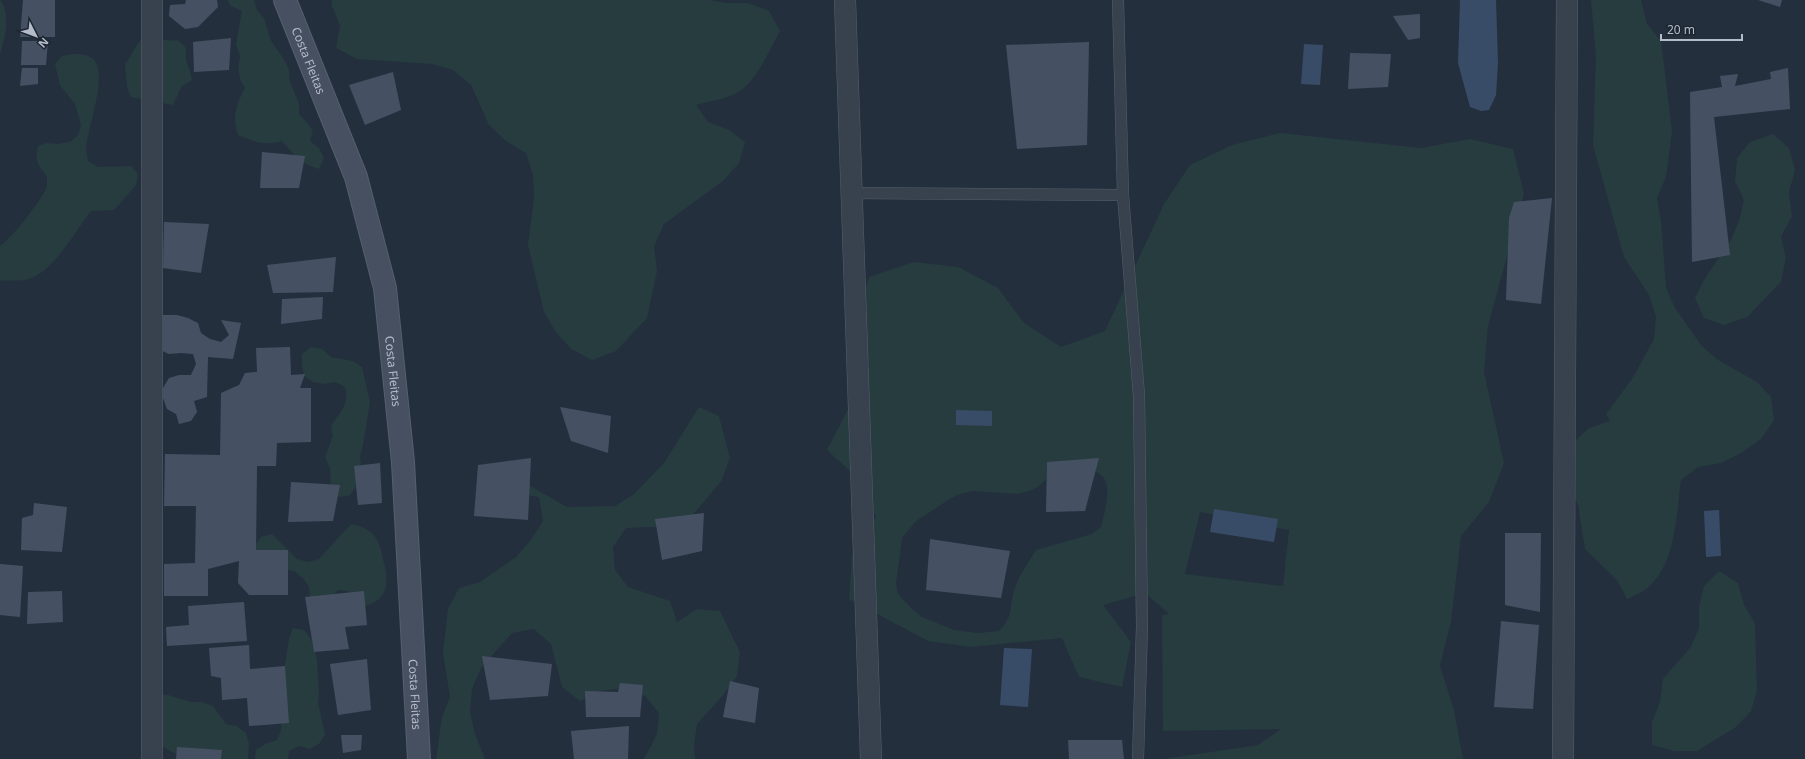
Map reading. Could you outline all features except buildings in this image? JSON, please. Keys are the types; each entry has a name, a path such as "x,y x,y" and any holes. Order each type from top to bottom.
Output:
{"main road":[{"name":"Costa Fleitas","path":"285,0 356,177 385,288 403,462 418,759"}],"street":[{"path":"152,0 152,759"},
{"path":"844,0 871,759"},
{"path":"1563,759 1567,0"}],"lane":[{"path":"1118,0 1123,195 1139,396 1142,626 1138,759"},
{"path":"851,193 1123,195"}],"green space":[{"path":"0,0 5,11 6,26 0,54"},
{"path":"227,0 254,0 257,10 264,18 271,41 284,59 289,70 290,82 299,103 299,114 313,130 310,141 319,148 324,158 319,169 298,158 282,141 264,143 250,140 238,135 235,117 237,105 245,88 240,79 238,68 240,57 236,44 242,11 231,6"},
{"path":"332,0 709,0 727,3 748,3 769,11 780,31 763,64 752,80 735,94 719,100 696,105 708,122 729,130 745,142 739,163 723,181 664,224 654,247 657,271 647,318 616,351 592,360 571,349 556,332 544,312 528,245 534,198 533,175 526,153 506,141 489,125 471,85 453,70 432,64 357,59 336,48 340,26 332,6"},
{"path":"1591,0 1641,0 1647,24 1661,41 1672,131 1666,177 1657,198 1661,220 1666,288 1675,308 1701,345 1718,360 1757,382 1771,397 1774,420 1761,439 1741,453 1721,463 1698,467 1681,480 1676,524 1669,554 1656,579 1639,594 1627,599 1617,580 1585,549 1578,505 1569,484 1574,442 1589,428 1610,421 1606,414 1632,379 1654,339 1656,317 1649,295 1624,257 1593,145 1596,57"},
{"path":"144,37 178,40 186,48 186,61 192,80 182,86 173,105 131,97 127,87 125,64"},
{"path":"81,54 91,57 97,66 99,77 96,102 87,140 86,149 88,161 98,167 131,166 138,174 136,185 114,210 91,211 62,251 44,270 25,280 0,281 0,246 12,235 25,219 46,189 47,176 39,166 36,155 38,146 47,143 58,144 70,142 78,135 81,125 75,104 60,85 55,64 62,56"},
{"path":"1280,133 1421,148 1470,139 1513,149 1524,194 1488,326 1484,372 1504,463 1489,502 1461,536 1451,622 1440,666 1454,710 1463,759 1164,759 1258,745 1281,729 1163,731 1162,615 1169,614 1145,593 1103,605 1131,642 1122,687 1079,677 1062,638 971,647 928,641 849,599 852,554 876,517 859,479 827,450 870,366 855,321 869,277 914,262 958,267 998,288 1024,323 1061,347 1105,331 1164,204 1190,165 1232,145","holes":["1089,469 1101,475 1105,479 1107,486 1106,504 1101,527 1092,534 1036,550 1017,583 1009,615 999,631 978,633 954,630 922,617 898,594 896,584 902,538 916,521 953,497 963,493 973,491 1018,494 1039,486 1055,471","1200,512 1289,530 1283,586 1185,574"]},
{"path":"1773,134 1789,148 1795,170 1789,192 1792,216 1781,237 1786,258 1781,282 1747,317 1724,325 1704,318 1695,298 1705,278 1730,242 1739,221 1744,200 1735,181 1737,158 1750,142"},
{"path":"311,347 322,349 331,357 353,361 362,367 370,402 360,456 361,466 356,486 350,495 340,497 331,490 330,468 325,457 333,436 331,426 341,412 345,403 345,387 335,382 324,384 313,382 304,376 302,354"},
{"path":"699,407 719,416 730,458 722,480 692,516 672,526 626,528 613,547 615,570 628,587 670,601 677,622 697,609 720,611 740,652 737,676 724,694 697,724 694,746 695,759 644,759 657,734 659,713 645,696 623,688 600,691 580,701 562,687 551,644 534,629 512,633 481,668 472,689 470,712 475,734 485,759 436,759 442,717 450,697 443,653 448,609 459,588 480,582 516,557 530,541 543,521 539,497 494,491 509,474 567,507 615,506 634,494 664,463"},
{"path":"351,524 360,526 373,534 380,546 385,567 387,582 383,594 373,603 365,606 348,591 338,590 330,599 311,609 309,587 303,578 294,571 273,568 254,558 254,547 261,537 272,534 297,559 308,562 319,559"},
{"path":"1719,571 1738,583 1744,605 1755,623 1757,691 1751,711 1736,727 1697,751 1674,751 1652,745 1652,722 1660,702 1663,679 1691,647 1699,628 1699,606 1704,586"},
{"path":"293,628 304,630 311,639 317,659 319,693 318,703 325,734 320,743 310,749 299,746 289,751 288,759 255,759 256,750 265,744 277,740 281,730 282,718 278,707 289,639"},
{"path":"157,694 168,695 191,702 202,702 213,706 226,724 237,726 246,733 249,744 248,759 185,759 162,746"}],"water":[{"path":"1460,0 1496,0 1498,63 1496,95 1489,110 1481,111 1470,107 1458,63"},
{"path":"1304,44 1323,45 1320,85 1301,84"},
{"path":"956,410 992,411 992,426 956,425"},
{"path":"1214,509 1278,519 1274,542 1210,532"},
{"path":"1719,510 1721,556 1706,557 1704,511"},
{"path":"1004,648 1032,649 1028,707 1000,705"}]}
